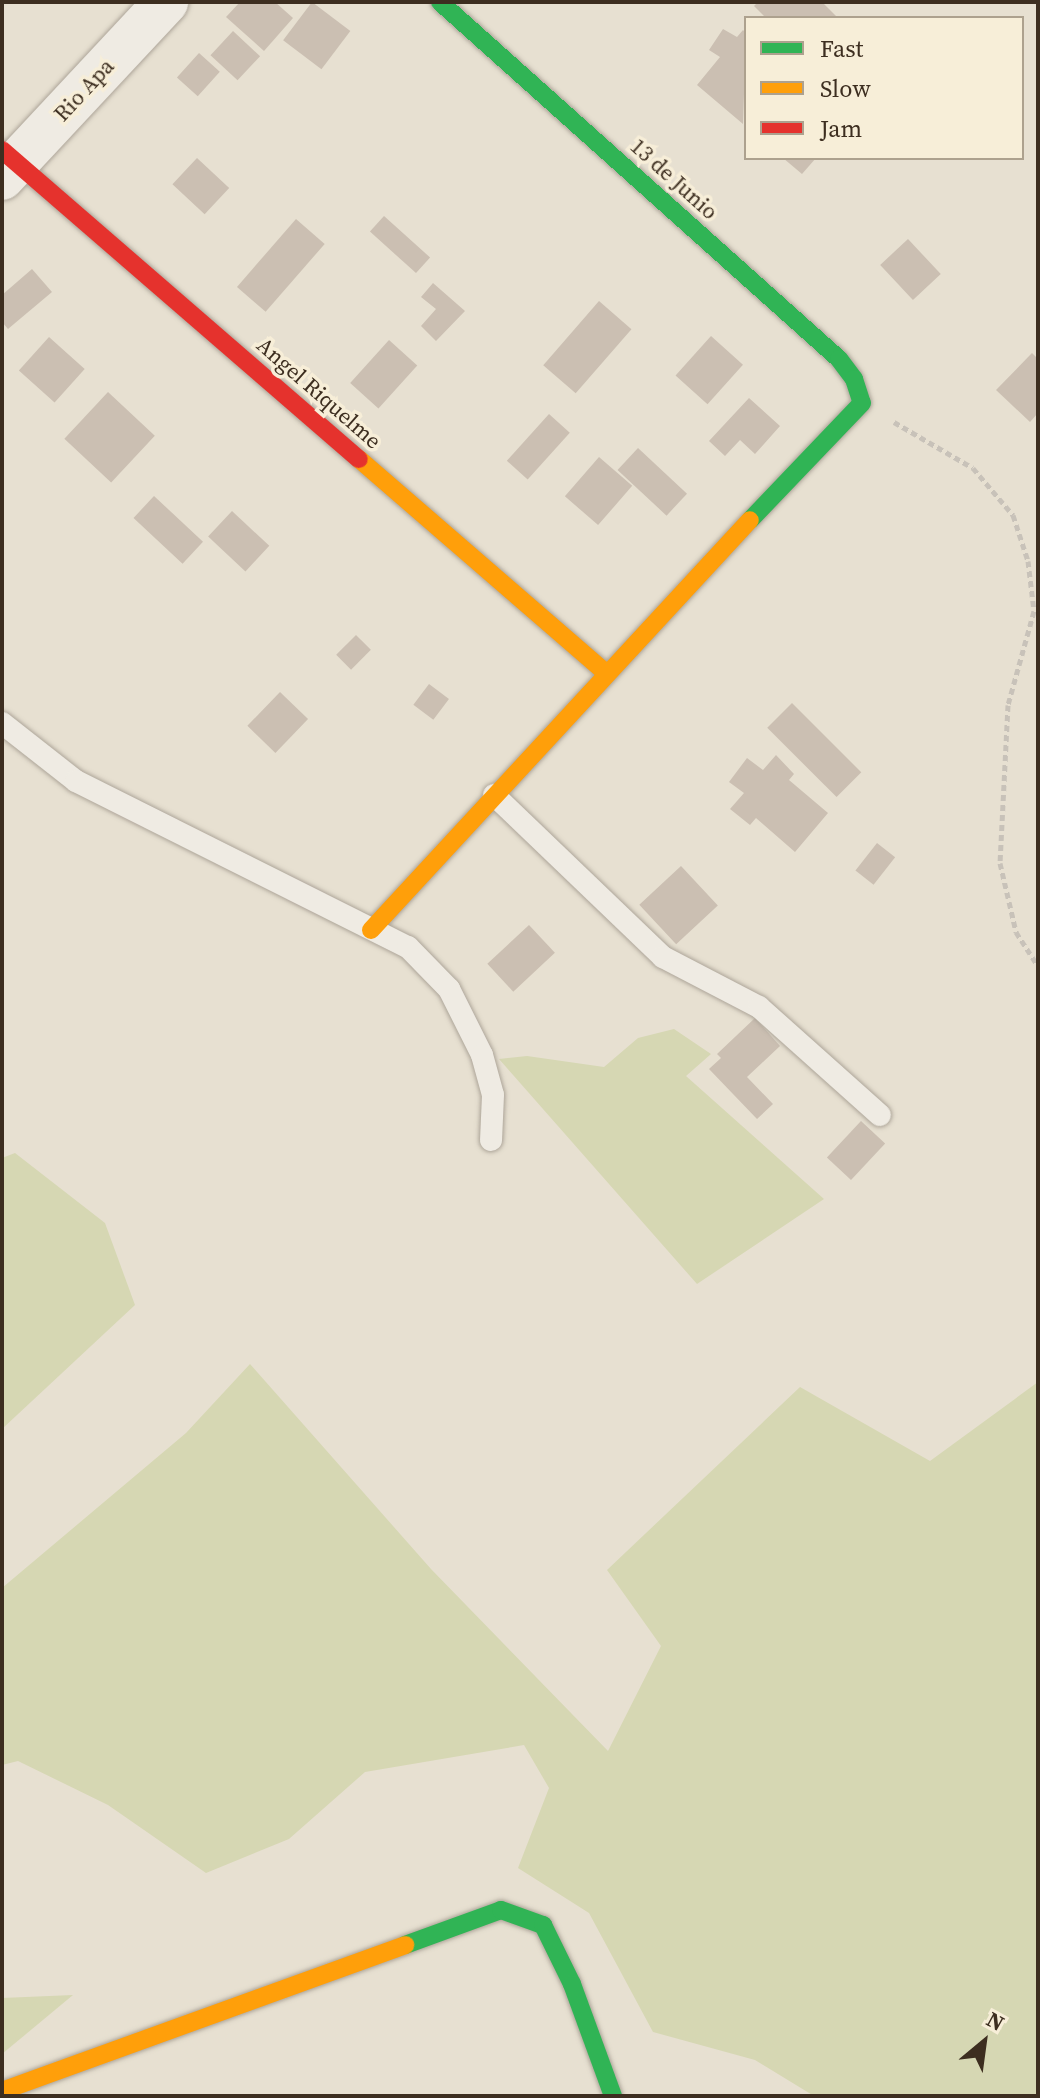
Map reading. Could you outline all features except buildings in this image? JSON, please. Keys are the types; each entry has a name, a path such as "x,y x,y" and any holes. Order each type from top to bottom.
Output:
{"street":[{"name":"Rio Apa","path":"7,164 166,2"},
{"name":"13 de Junio","path":"440,2 839,359 854,379 862,403"},
{"name":"Angel Riquelme","path":"7,164 605,672"},
{"path":"371,930 605,672 862,403"},
{"path":"2,2091 501,1910 543,1925 572,1984 613,2096"}],"lane":[{"path":"2,723 76,781 408,947 449,989 482,1055 493,1095 491,1140"},
{"path":"494,795 663,957 759,1007 880,1115"}],"path":[{"path":"862,403 973,468 1013,515 1028,561 1034,611 1008,705 1000,863 1016,932 1038,966"}],"green space":[{"path":"674,1029 711,1054 686,1076 824,1199 697,1284 499,1059 527,1056 604,1067 638,1038"},
{"path":"15,1153 105,1223 135,1305 2,1429 2,1158"},
{"path":"250,1364 431,1569 608,1751 661,1646 607,1570 800,1387 930,1461 1038,1382 1038,2096 814,2096 755,2060 653,2032 589,1913 518,1868 549,1788 524,1745 365,1772 289,1839 206,1873 108,1805 18,1761 2,1765 2,1588 186,1433"},
{"path":"73,1995 2,2054 2,1998"}],"traffic: fast":[{"path":"440,2 839,359 854,379 862,403 750,520"},
{"path":"405,1945 501,1910 543,1925 572,1984 613,2096"}],"traffic: slow":[{"path":"359,459 605,672"},
{"path":"371,930 750,520"},
{"path":"2,2091 405,1945"}],"traffic: jam":[{"path":"2,150 359,459"}]}
